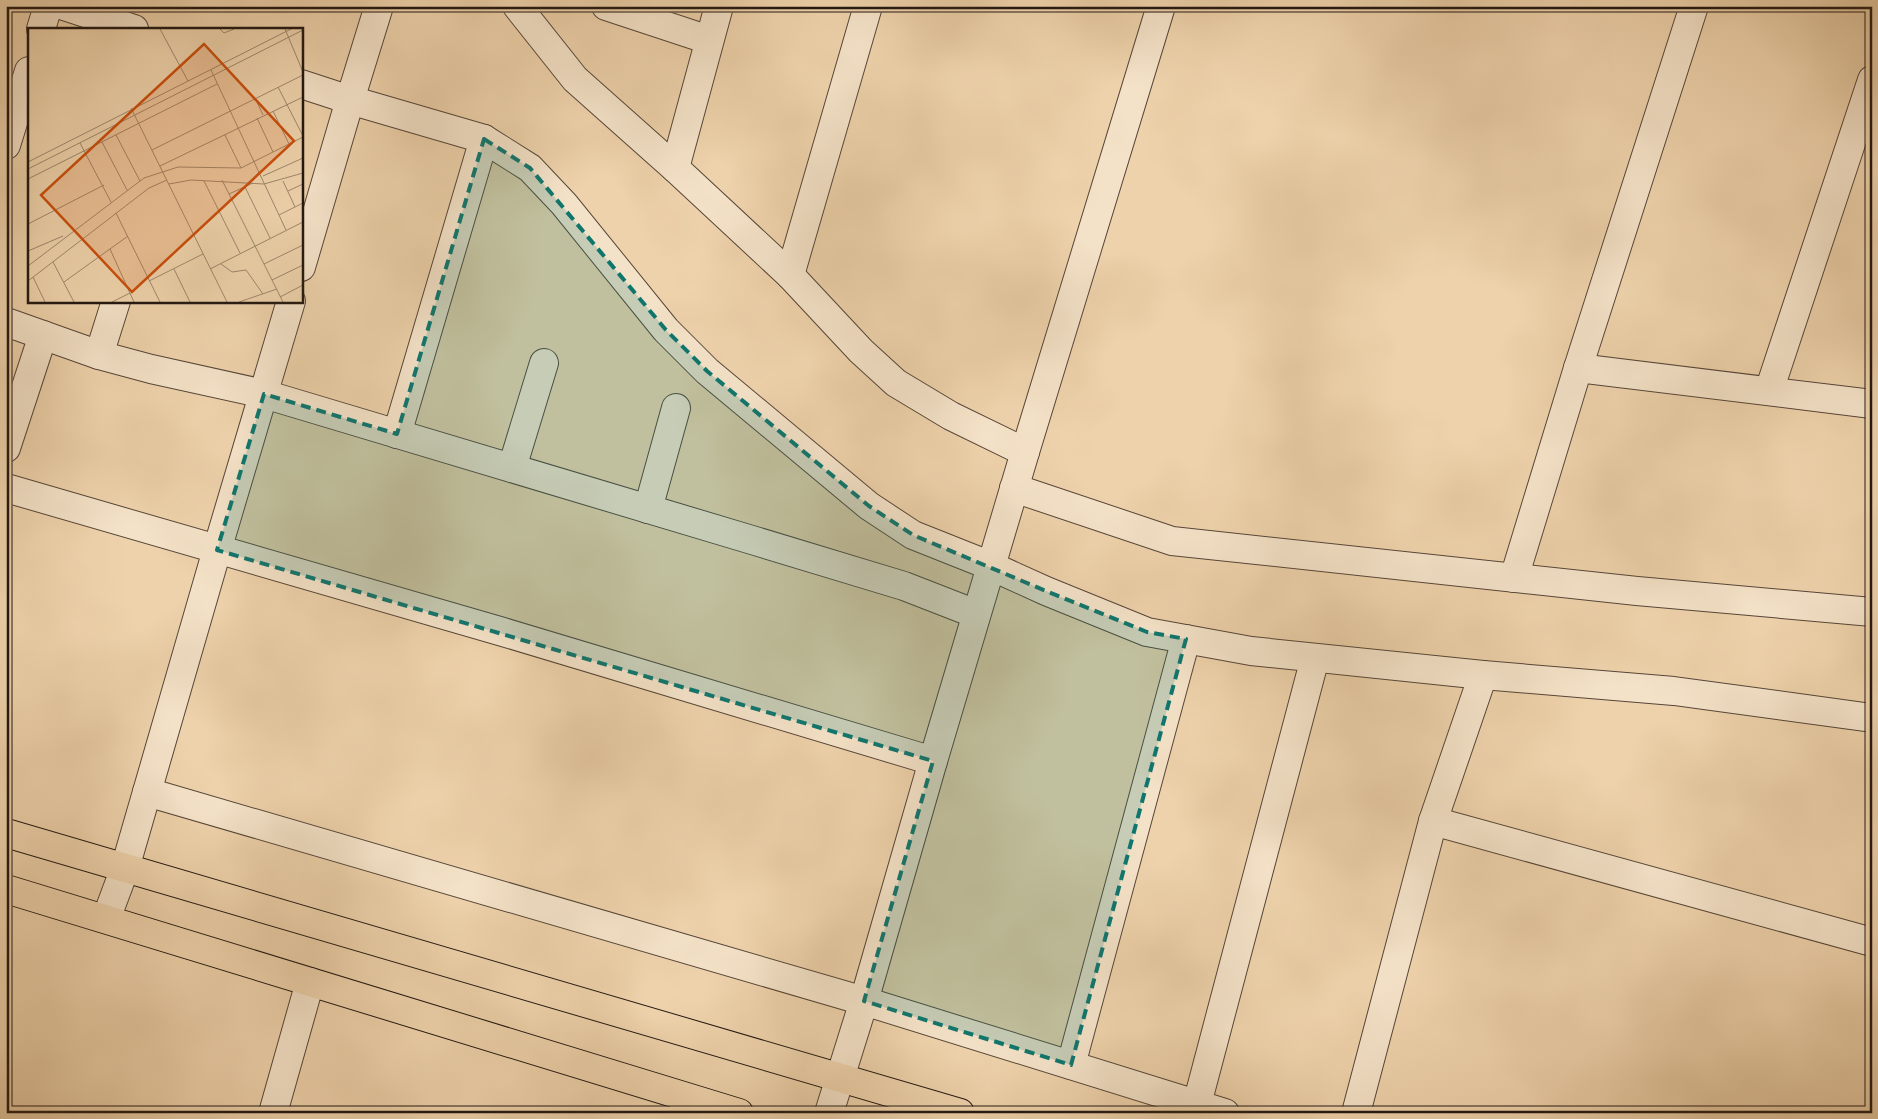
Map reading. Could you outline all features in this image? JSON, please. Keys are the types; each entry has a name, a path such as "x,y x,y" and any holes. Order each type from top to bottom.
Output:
{"main road":[{"path":"6,833 960,1113"},
{"path":"6,889 739,1113"}],"street":[{"path":"42,28 48,6"},
{"path":"64,6 131,28"},
{"path":"302,264 380,6"},
{"path":"517,6 575,79 790,274 861,351 896,383 950,416 1025,452"},
{"path":"606,6 709,40"},
{"path":"675,168 719,6"},
{"path":"790,274 868,6"},
{"path":"829,1113 864,1002 932,761 976,614 1161,6"},
{"path":"1514,578 1578,368 1694,6"},
{"path":"6,145 28,74"},
{"path":"1769,391 1872,80"},
{"path":"302,84 484,139 530,168 564,204 666,330 706,371 869,506 912,535 1147,632 1251,651 1483,675 1674,691 1872,718"},
{"path":"397,434 484,139"},
{"path":"98,356 116,302"},
{"path":"106,919 125,868 291,302"},
{"path":"6,322 98,356 264,394 904,586 976,614"},
{"path":"6,448 43,335"},
{"path":"512,468 544,363"},
{"path":"1578,368 1872,404"},
{"path":"648,509 676,408"},
{"path":"6,488 512,635 932,761"},
{"path":"1014,488 1172,541 1636,592 1872,612"},
{"path":"1071,1065 1186,639"},
{"path":"1197,1104 1315,658"},
{"path":"1356,1113 1433,821 1483,675"},
{"path":"147,792 864,1002 1225,1113"},
{"path":"1433,821 1872,942"},
{"path":"273,1113 310,982"}],"highlighted area":[{"path":"484,139 530,168 666,330 707,371 869,506 913,535 1046,591 1147,632 1186,639 1071,1065 864,1001 933,761 217,550 264,394 397,434"}]}
